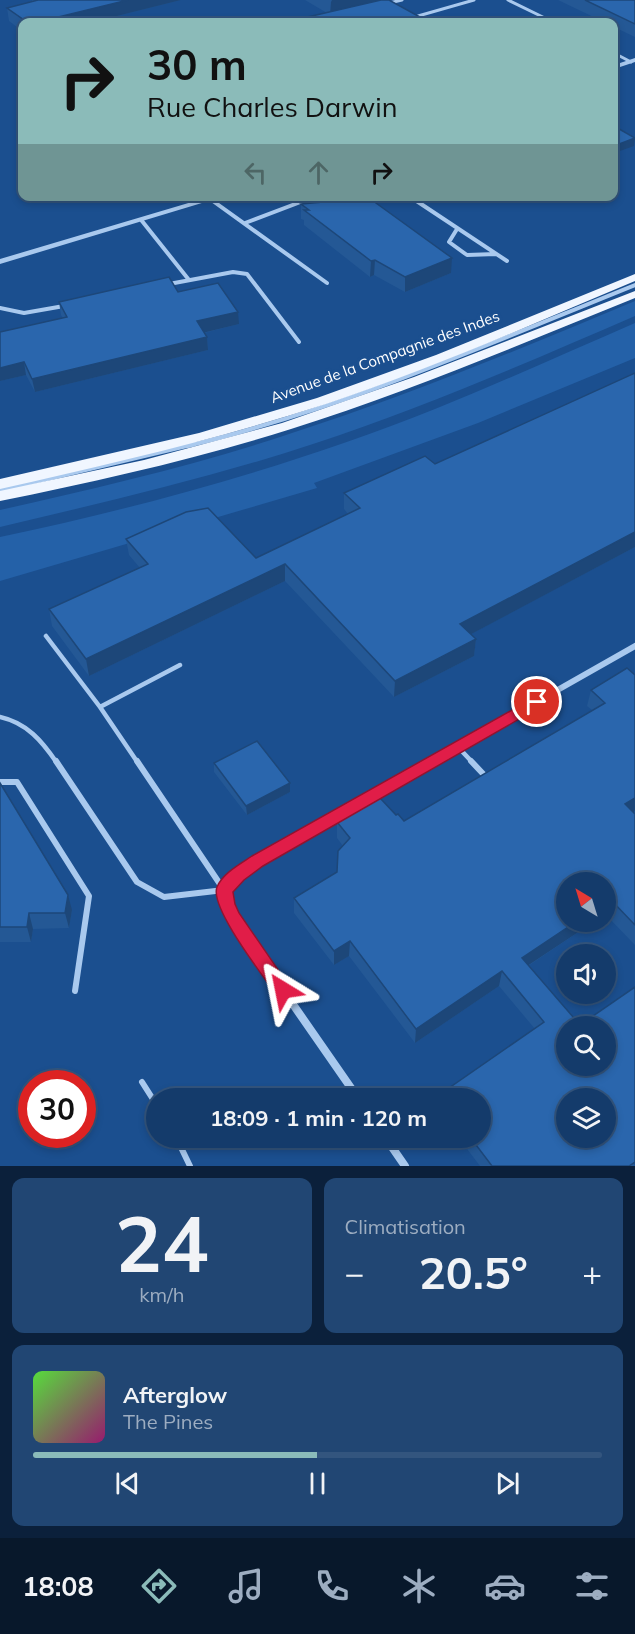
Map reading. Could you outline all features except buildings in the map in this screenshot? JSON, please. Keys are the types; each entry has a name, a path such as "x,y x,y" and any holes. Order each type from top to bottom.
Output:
{"main road":[{"name":"Avenue de la Compagnie des Indes","path":"0,484 220,432 322,401 425,363 635,277"},
{"name":"Avenue de la Compagnie des Indes","path":"0,496 202,450 287,426 440,372 635,294"}],"street":[{"path":"618,66 633,61"},
{"path":"0,262 142,221 199,201"},
{"path":"351,1088 233,918 226,905 224,890 238,874 257,861 635,646"},
{"path":"393,1148 405,1166"}],"lane":[{"path":"379,5 402,0"},
{"path":"418,16 474,0"},
{"path":"508,0 545,18"},
{"path":"618,55 633,61"},
{"path":"212,201 327,283"},
{"path":"245,223 303,201"},
{"path":"416,201 507,261"},
{"path":"142,221 189,280"},
{"path":"457,229 449,242 467,255 496,254"},
{"path":"166,285 233,272 247,274 299,342"},
{"name":"Avenue de la Compagnie des Indes","path":"0,490 188,447 338,403 635,285"},
{"path":"0,308 18,313 31,313 64,306"},
{"path":"0,717 17,722 43,742 137,882 164,897 224,890 100,707 46,636"},
{"path":"100,707 180,666"},
{"path":"458,747 487,778"},
{"path":"0,782 17,782 89,896 75,991"},
{"path":"142,1082 146,1088"},
{"path":"181,1148 190,1166"}],"shaded area":[{"path":"635,301 635,316 475,384 354,430 196,479 0,527 0,510 180,467 286,435 418,389"},
{"path":"635,323 635,358 478,423 314,483 317,488 0,581 0,537 165,498 329,448 435,409"}],"route":[{"path":"283,990 226,905 224,890 238,874 537,702"}]}
